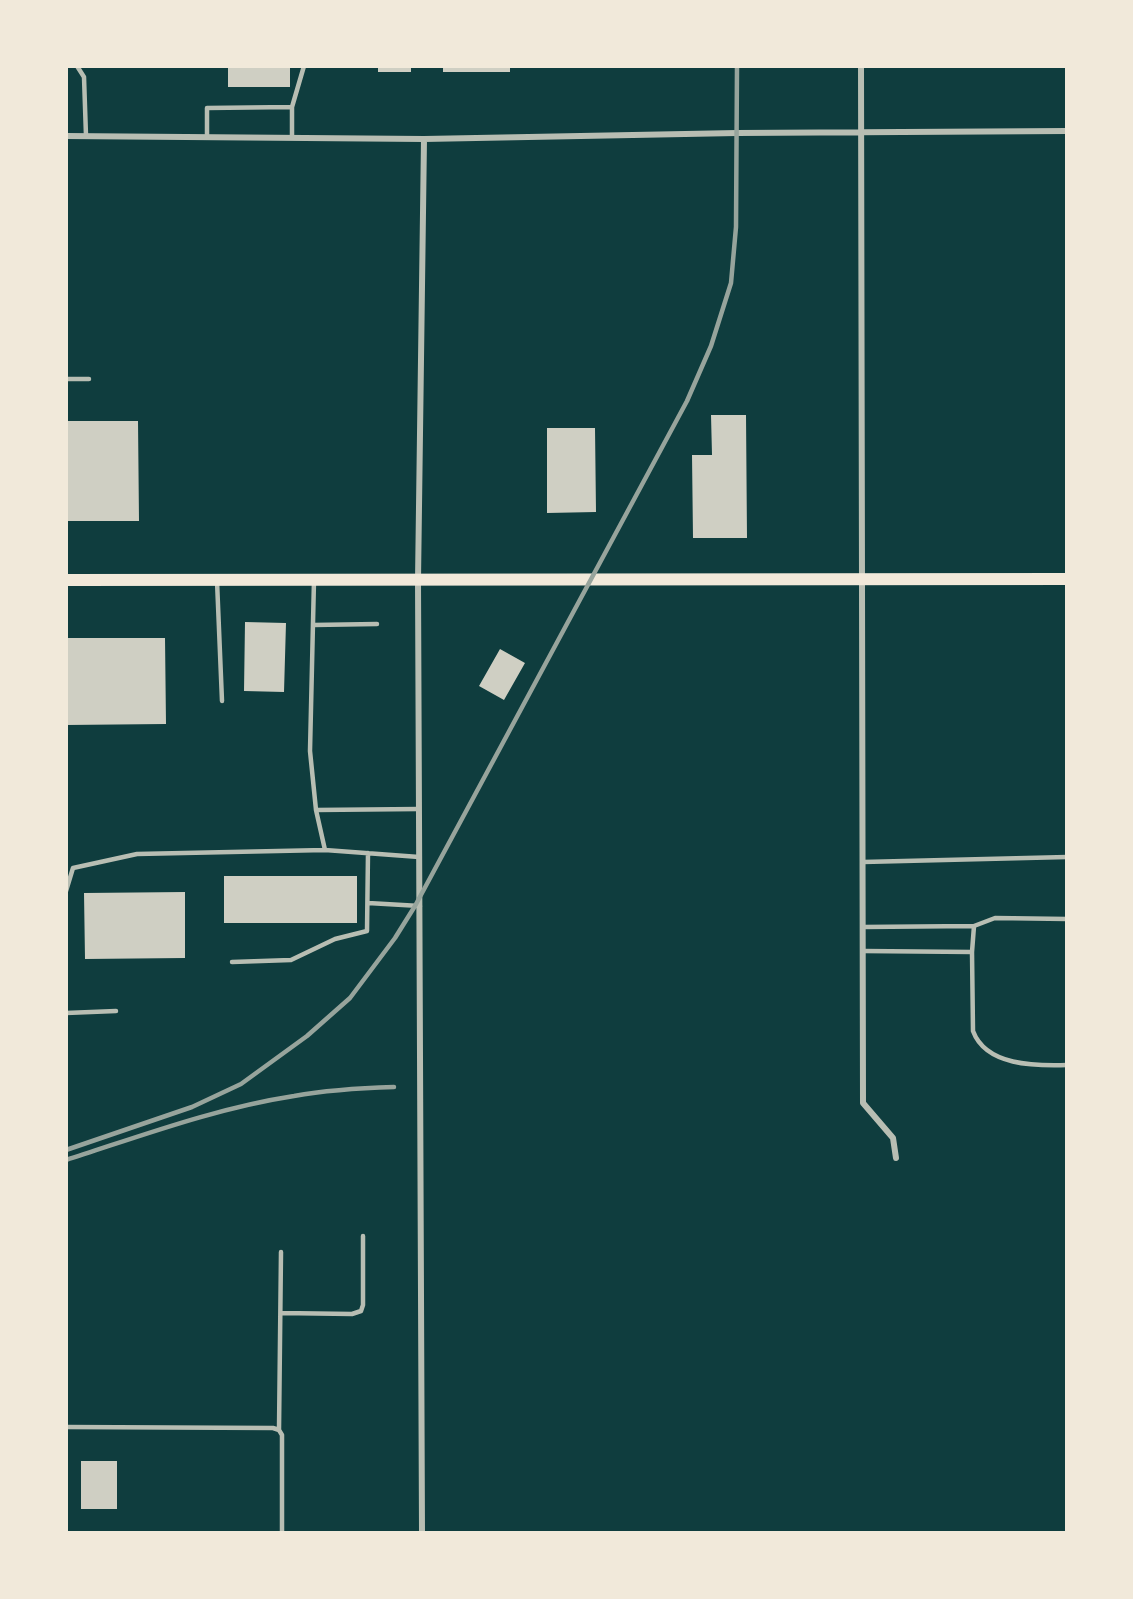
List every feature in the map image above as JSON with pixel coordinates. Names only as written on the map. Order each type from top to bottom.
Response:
[{"type":"main road","points":[[66,580],[1067,579]]},
{"type":"street","points":[[861,66],[863,1103],[893,1138],[896,1158]]},
{"type":"street","points":[[66,136],[424,139],[1067,130]]},
{"type":"street","points":[[422,1533],[418,580],[424,139]]},
{"type":"lane","points":[[77,66],[84,77],[86,136]]},
{"type":"lane","points":[[292,138],[292,107],[304,66]]},
{"type":"lane","points":[[207,136],[207,108],[292,107]]},
{"type":"lane","points":[[66,379],[89,379]]},
{"type":"lane","points":[[314,580],[310,751],[316,810],[325,850]]},
{"type":"lane","points":[[217,581],[222,701]]},
{"type":"lane","points":[[313,625],[376,624]]},
{"type":"lane","points":[[316,810],[419,809]]},
{"type":"lane","points":[[66,891],[73,868],[137,854],[325,850],[419,857]]},
{"type":"lane","points":[[232,962],[291,960],[335,939],[367,930],[369,853]]},
{"type":"lane","points":[[863,862],[1067,857]]},
{"type":"lane","points":[[368,903],[420,906]]},
{"type":"lane","points":[[863,927],[974,926],[995,918],[1067,919]]},
{"type":"lane","points":[[974,926],[973,1031],[976,1041],[990,1053],[1009,1060],[1034,1065],[1067,1065]]},
{"type":"lane","points":[[863,951],[972,951]]},
{"type":"lane","points":[[66,1013],[116,1011]]},
{"type":"lane","points":[[280,1313],[352,1314],[360,1311],[363,1305],[363,1236]]},
{"type":"lane","points":[[281,1252],[279,1431],[282,1435],[282,1533]]},
{"type":"lane","points":[[66,1427],[273,1428],[279,1431]]},
{"type":"building","points":[[228,66],[290,66],[290,87],[228,87]]},
{"type":"building","points":[[378,66],[411,66],[411,72],[378,72]]},
{"type":"building","points":[[443,66],[510,66],[510,72],[443,72]]},
{"type":"building","points":[[711,415],[746,415],[747,538],[693,538],[692,455],[712,455]]},
{"type":"building","points":[[66,421],[138,421],[139,521],[66,521]]},
{"type":"building","points":[[547,428],[595,428],[596,512],[547,513]]},
{"type":"building","points":[[245,622],[286,623],[284,692],[244,691]]},
{"type":"building","points":[[66,638],[165,638],[166,724],[66,725]]},
{"type":"building","points":[[500,649],[525,663],[504,700],[479,686]]},
{"type":"building","points":[[224,876],[357,876],[357,923],[224,923]]},
{"type":"building","points":[[185,892],[185,958],[85,959],[84,893]]},
{"type":"building","points":[[81,1461],[117,1461],[117,1509],[81,1509]]},
{"type":"railway","points":[[66,1150],[192,1107],[241,1084],[307,1036],[350,998],[395,938],[415,906],[687,401],[711,346],[731,283],[736,227],[737,66]]},
{"type":"railway","points":[[66,1160],[179,1124],[265,1101],[331,1091],[394,1087]]}]
